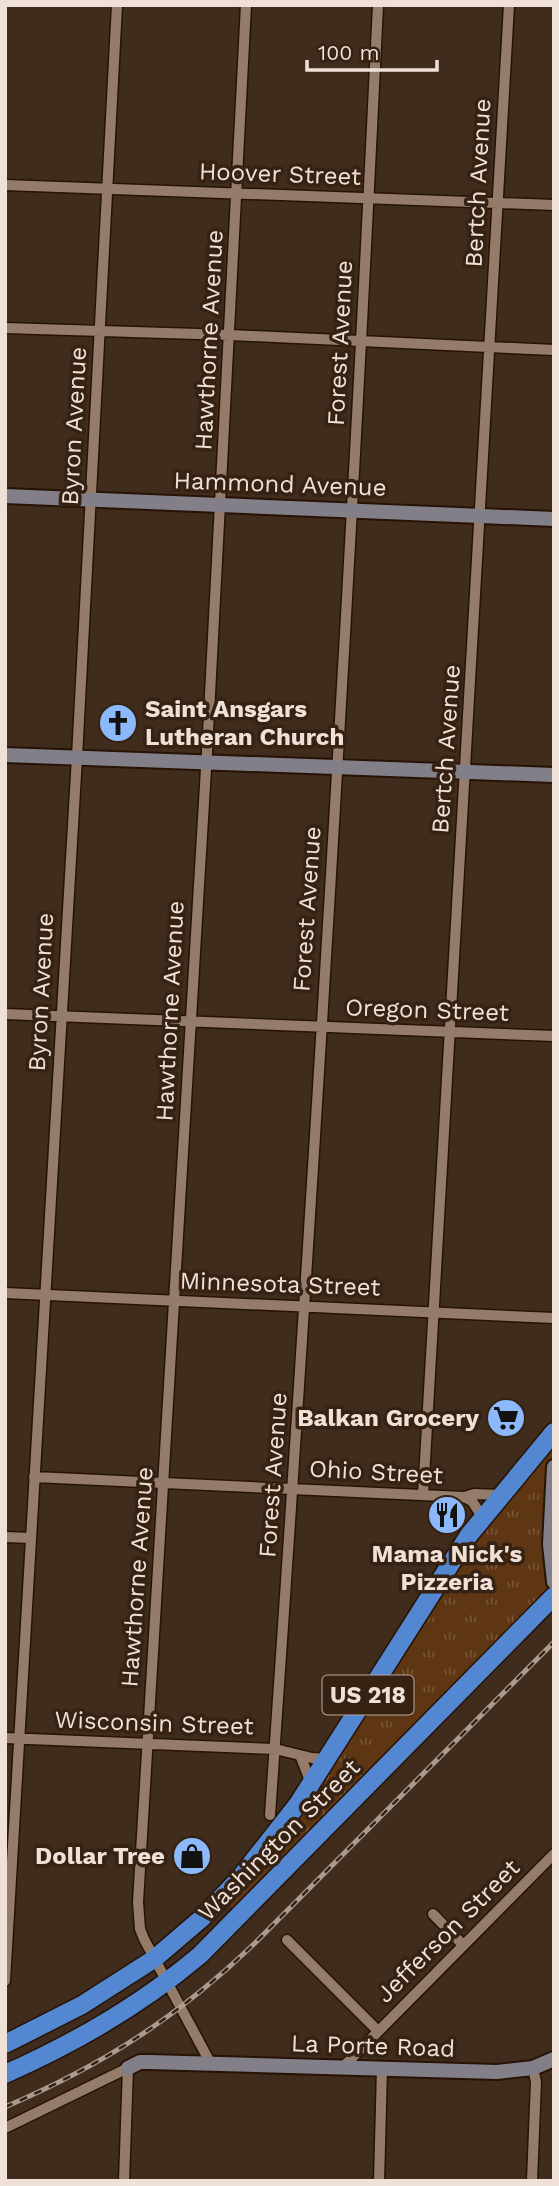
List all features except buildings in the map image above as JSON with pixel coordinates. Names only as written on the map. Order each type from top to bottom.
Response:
[{"type":"highway","name":"Washington Street","points":[[5,2044],[82,2005],[154,1959],[202,1918],[239,1879],[281,1829],[454,1559],[501,1495],[554,1432]]},
{"type":"highway","name":"Washington Street","points":[[5,2074],[94,2030],[167,1983],[220,1937],[554,1596]]},
{"type":"highway","points":[[5,2034],[82,2005]]},
{"type":"street","name":"Byron Avenue","points":[[5,1981],[9,1858],[19,1739],[77,757],[117,5]]},
{"type":"street","name":"Hawthorne Avenue","points":[[211,2064],[154,1959],[140,1929],[138,1916],[221,505],[246,5]]},
{"type":"street","name":"Forest Avenue","points":[[270,1815],[338,767],[378,5]]},
{"type":"street","name":"Bertch Avenue","points":[[424,1495],[464,772],[482,516],[509,5]]},
{"type":"street","name":"Hoover Street","points":[[5,185],[554,205]]},
{"type":"street","points":[[5,328],[554,349]]},
{"type":"street","name":"Hammond Avenue","points":[[5,496],[554,519]]},
{"type":"street","points":[[5,755],[554,775]]},
{"type":"street","name":"Oregon Street","points":[[5,1014],[554,1036]]},
{"type":"street","name":"Minnesota Street","points":[[5,1293],[554,1318]]},
{"type":"street","points":[[554,1467],[550,1537],[554,1582]]},
{"type":"street","name":"Ohio Street","points":[[34,1478],[464,1497],[474,1494],[501,1495]]},
{"type":"street","name":"Ohio Street","points":[[464,1497],[472,1501],[483,1518]]},
{"type":"street","points":[[5,1537],[31,1538]]},
{"type":"street","name":"Wisconsin Street","points":[[5,1738],[275,1749],[326,1759]]},
{"type":"street","points":[[300,1755],[311,1783]]},
{"type":"street","name":"Jefferson Street","points":[[343,2067],[554,1854]]},
{"type":"street","points":[[433,1914],[463,1945]]},
{"type":"street","points":[[287,1940],[378,2031]]},
{"type":"street","name":"La Porte Road","points":[[128,2068],[140,2062],[149,2062],[497,2072],[533,2068],[554,2059]]},
{"type":"street","points":[[5,2128],[128,2068],[124,2181]]},
{"type":"street","points":[[532,2181],[536,2082],[533,2068]]},
{"type":"street","points":[[379,2181],[382,2069]]},
{"type":"green space","points":[[554,1432],[554,1600],[242,1914],[220,1899],[261,1853],[469,1535]]},
{"type":"railway","points":[[5,2107],[75,2074],[138,2037],[226,1970],[554,1642]]},
{"type":"place","name":"Saint Ansgars Lutheran Church","points":[[118,723]]},
{"type":"place","name":"Balkan Grocery","points":[[506,1418]]},
{"type":"place","name":"Mama Nick's Pizzeria","points":[[447,1515]]},
{"type":"place","name":"Dollar Tree","points":[[192,1856]]}]
